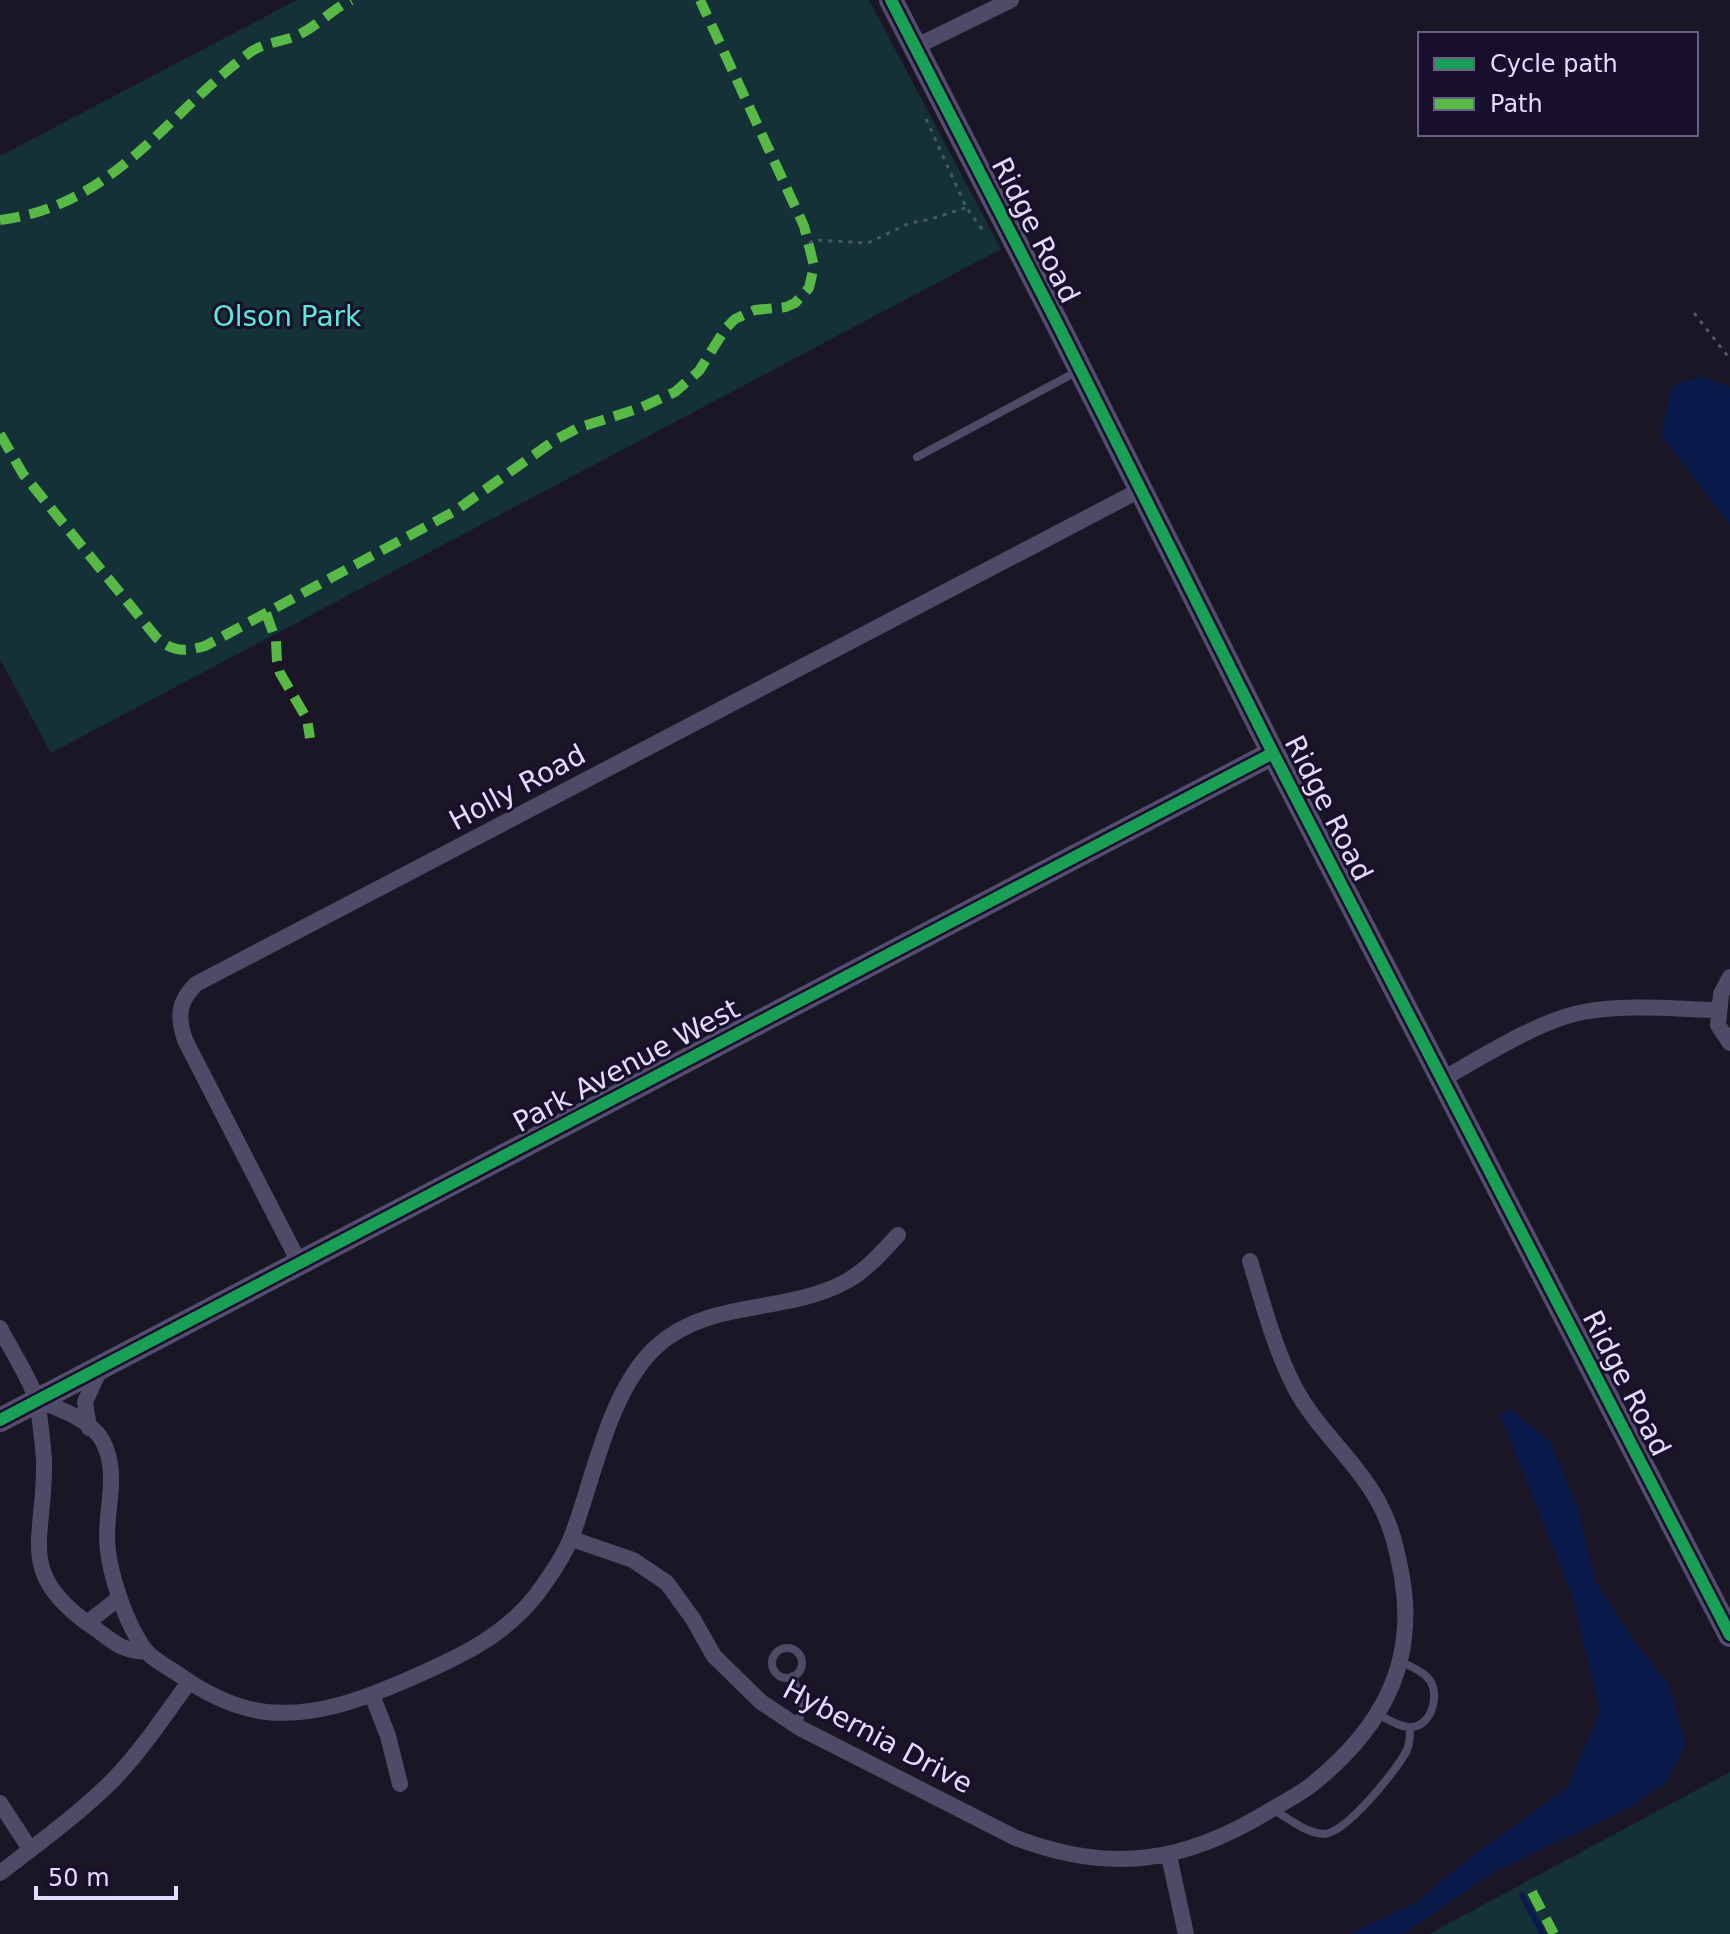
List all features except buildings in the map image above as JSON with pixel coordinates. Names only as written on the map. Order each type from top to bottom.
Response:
[{"type":"street","name":"Ridge Road","points":[[891,0],[1273,753],[1730,1635]]},
{"type":"street","points":[[915,47],[1011,0]]},
{"type":"street","name":"Holly Road","points":[[300,1264],[185,1040],[178,1013],[187,993],[196,984],[1140,490]]},
{"type":"street","name":"Park Avenue West","points":[[0,1420],[1273,753]]},
{"type":"street","points":[[1730,977],[1721,994],[1718,1025],[1730,1043]]},
{"type":"street","points":[[1443,1079],[1526,1033],[1581,1012],[1623,1008],[1719,1010]]},
{"type":"street","points":[[37,1400],[77,1417],[102,1439],[113,1487],[107,1538],[119,1598],[147,1652],[189,1682],[222,1699],[263,1712],[294,1713],[335,1708],[464,1655],[503,1629],[535,1597],[572,1537],[614,1413],[633,1374],[659,1344],[699,1320],[804,1297],[842,1284],[867,1266],[898,1235]]},
{"type":"street","name":"Hybernia Drive","points":[[572,1537],[633,1560],[667,1583],[717,1660],[761,1702],[799,1727],[1016,1838],[1047,1850],[1108,1860],[1169,1856],[1241,1829],[1314,1784],[1351,1749],[1378,1714],[1391,1690],[1400,1661],[1408,1609],[1395,1537],[1378,1501],[1295,1388],[1279,1353],[1250,1261]]},
{"type":"street","points":[[0,1328],[37,1400],[43,1470],[38,1538],[40,1566],[59,1600],[87,1623],[128,1651],[147,1652]]},
{"type":"street","points":[[89,1428],[85,1402],[101,1367]]},
{"type":"street","points":[[87,1623],[119,1598]]},
{"type":"street","points":[[0,1873],[65,1823],[113,1779],[137,1754],[189,1682]]},
{"type":"street","points":[[372,1695],[388,1736],[400,1784]]},
{"type":"street","points":[[0,1803],[30,1849]]},
{"type":"street","points":[[1169,1856],[1186,1934]]},
{"type":"lane","points":[[917,457],[1079,370]]},
{"type":"lane","points":[[1378,1714],[1410,1728],[1418,1726],[1432,1709],[1434,1688],[1428,1678],[1400,1661]]},
{"type":"lane","points":[[793,1676],[801,1703],[799,1727]]},
{"type":"lane","points":[[1273,1809],[1313,1833],[1327,1834],[1342,1827],[1409,1749],[1410,1728]]},
{"type":"path","points":[[809,243],[815,240],[868,243],[910,223],[966,207]]},
{"type":"path","points":[[1694,313],[1730,359]]},
{"type":"green space","name":"Olson Park","points":[[297,0],[869,0],[1001,249],[51,753],[0,659],[0,156]]},
{"type":"green space","points":[[1730,1772],[1730,1934],[1429,1934]]},
{"type":"water","points":[[1701,376],[1730,387],[1730,525],[1661,435],[1672,386]]},
{"type":"water","points":[[1510,1409],[1549,1440],[1577,1505],[1595,1581],[1635,1642],[1668,1683],[1686,1744],[1666,1783],[1631,1807],[1496,1871],[1403,1934],[1349,1934],[1415,1903],[1472,1856],[1567,1788],[1600,1711],[1573,1599],[1500,1415]]},
{"type":"waterway","points":[[1522,1895],[1543,1934]]},
{"type":"marked path","points":[[0,220],[40,211],[75,197],[107,177],[252,51],[302,33],[351,0]]},
{"type":"marked path","points":[[0,434],[23,474],[156,637],[168,646],[185,650],[205,646],[455,511],[555,440],[578,428],[640,408],[675,392],[699,371],[725,329],[735,319],[755,310],[795,303],[809,288],[814,266],[804,226],[700,0]]},
{"type":"marked path","points":[[266,613],[276,641],[280,673],[307,719],[310,738]]},
{"type":"marked path","points":[[1532,1892],[1554,1934]]},
{"type":"cycle path","points":[[891,0],[1273,753],[1730,1635]]},
{"type":"cycle path","points":[[0,1420],[1273,753]]}]
